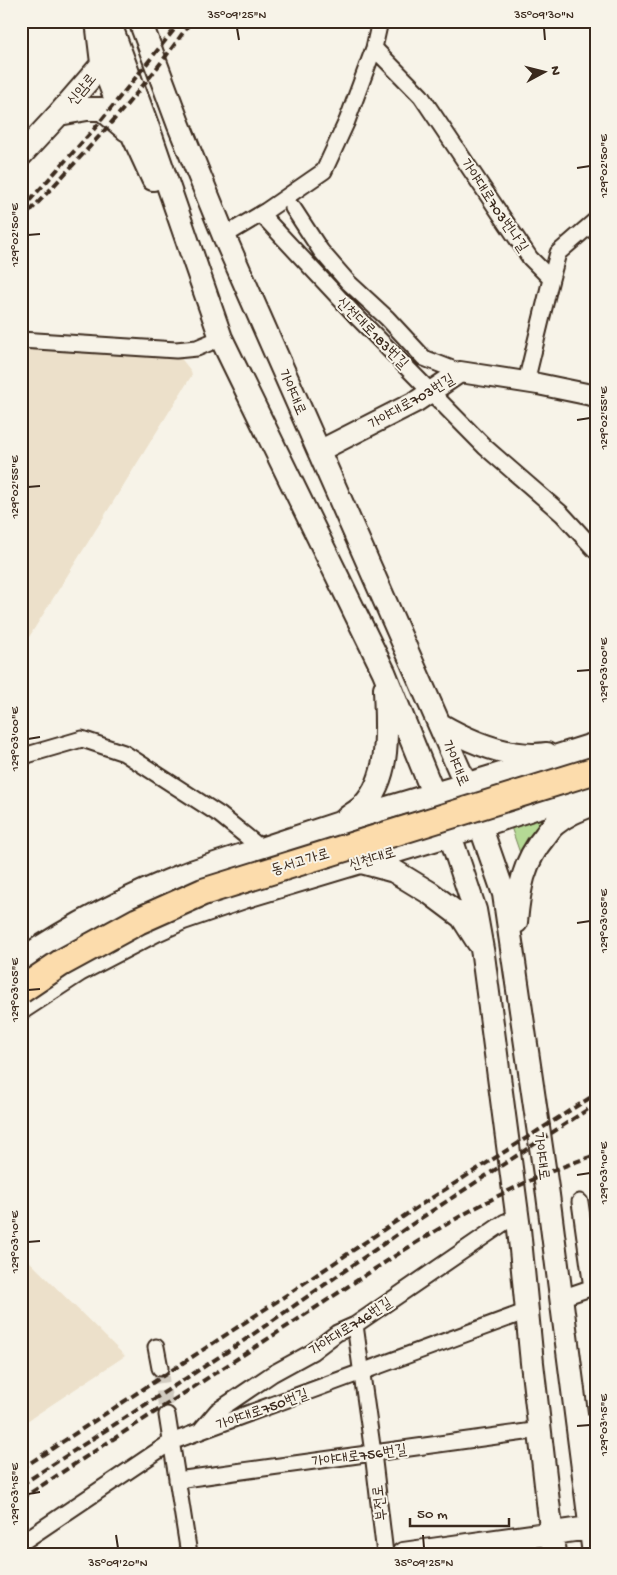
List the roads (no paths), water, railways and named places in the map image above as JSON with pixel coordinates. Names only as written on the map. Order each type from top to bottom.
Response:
[{"type":"highway","name":"동서고가로","points":[[21,970],[57,946],[136,903],[198,876],[593,753]]},
{"type":"highway","name":"동서고가로","points":[[21,990],[61,963],[138,920],[203,892],[593,753]]},
{"type":"main road","points":[[96,21],[102,63],[113,92],[144,139]]},
{"type":"main road","points":[[96,21],[89,54],[66,106],[102,109],[128,131],[144,139]]},
{"type":"main road","points":[[109,21],[162,198],[221,338],[384,672],[450,835],[475,910],[483,955],[519,1229],[532,1365],[553,1544]]},
{"type":"main road","name":"신암로","points":[[21,155],[140,22]]},
{"type":"main road","name":"가야대로","points":[[140,22],[178,123],[224,236],[466,785],[504,894],[513,958]]},
{"type":"main road","points":[[144,139],[154,120],[165,115],[178,123]]},
{"type":"main road","points":[[340,823],[362,807],[372,793],[384,761],[386,737],[384,672]]},
{"type":"main road","points":[[439,724],[462,737],[497,749],[535,756],[593,753]]},
{"type":"main road","points":[[21,960],[52,939],[102,912],[191,872],[340,823],[466,785],[593,753]]},
{"type":"main road","name":"신천대로","points":[[21,1008],[79,970],[183,918],[244,897],[596,790]]},
{"type":"main road","points":[[594,1554],[587,1424],[560,1291],[560,1215],[553,1153],[544,1101],[513,958],[519,894],[524,870],[537,845],[554,825],[576,811],[596,803]]},
{"type":"main road","points":[[360,862],[394,871],[430,893],[462,917],[479,944],[483,955],[485,1034],[491,1111],[505,1222],[532,1365]]},
{"type":"main road","points":[[403,1554],[553,1544],[593,1527]]},
{"type":"street","points":[[224,236],[261,214],[324,171],[348,120],[374,48],[380,21]]},
{"type":"street","name":"가야대로703번나길","points":[[374,48],[422,96],[530,258],[551,279]]},
{"type":"street","name":"신천대로183번길","points":[[293,208],[321,251],[348,282],[387,318],[424,358],[460,372]]},
{"type":"street","name":"신천대로183번길","points":[[261,214],[356,316],[485,447],[562,514],[596,550]]},
{"type":"street","points":[[526,382],[558,253],[596,220]]},
{"type":"street","points":[[21,340],[176,350],[197,348],[221,338]]},
{"type":"street","name":"가야대로703번길","points":[[319,451],[417,401],[460,372],[526,382],[596,396]]},
{"type":"street","points":[[21,760],[27,755],[82,739],[124,753],[220,815],[262,849]]},
{"type":"street","points":[[560,1291],[594,1287],[580,1202]]},
{"type":"street","name":"가야대로746번길","points":[[198,1432],[217,1411],[272,1374],[312,1352],[337,1333],[355,1325],[505,1222]]},
{"type":"street","name":"가야대로750번길","points":[[21,1543],[172,1442],[522,1313]]},
{"type":"street","name":"부전로","points":[[355,1325],[385,1554]]},
{"type":"street","points":[[156,1347],[160,1368]]},
{"type":"street","points":[[167,1415],[189,1554]]},
{"type":"street","name":"가야대로756번길","points":[[177,1480],[540,1430]]},
{"type":"tunnel","points":[[160,1368],[167,1415]]},
{"type":"railway","points":[[21,210],[95,128],[181,21]]},
{"type":"railway","points":[[21,221],[88,149],[131,99],[191,21]]},
{"type":"railway","points":[[21,1469],[422,1204],[596,1094]]},
{"type":"railway","points":[[21,1485],[236,1346],[418,1220],[596,1104]]},
{"type":"railway","points":[[21,1499],[410,1246],[482,1204],[557,1169],[596,1155]]}]
